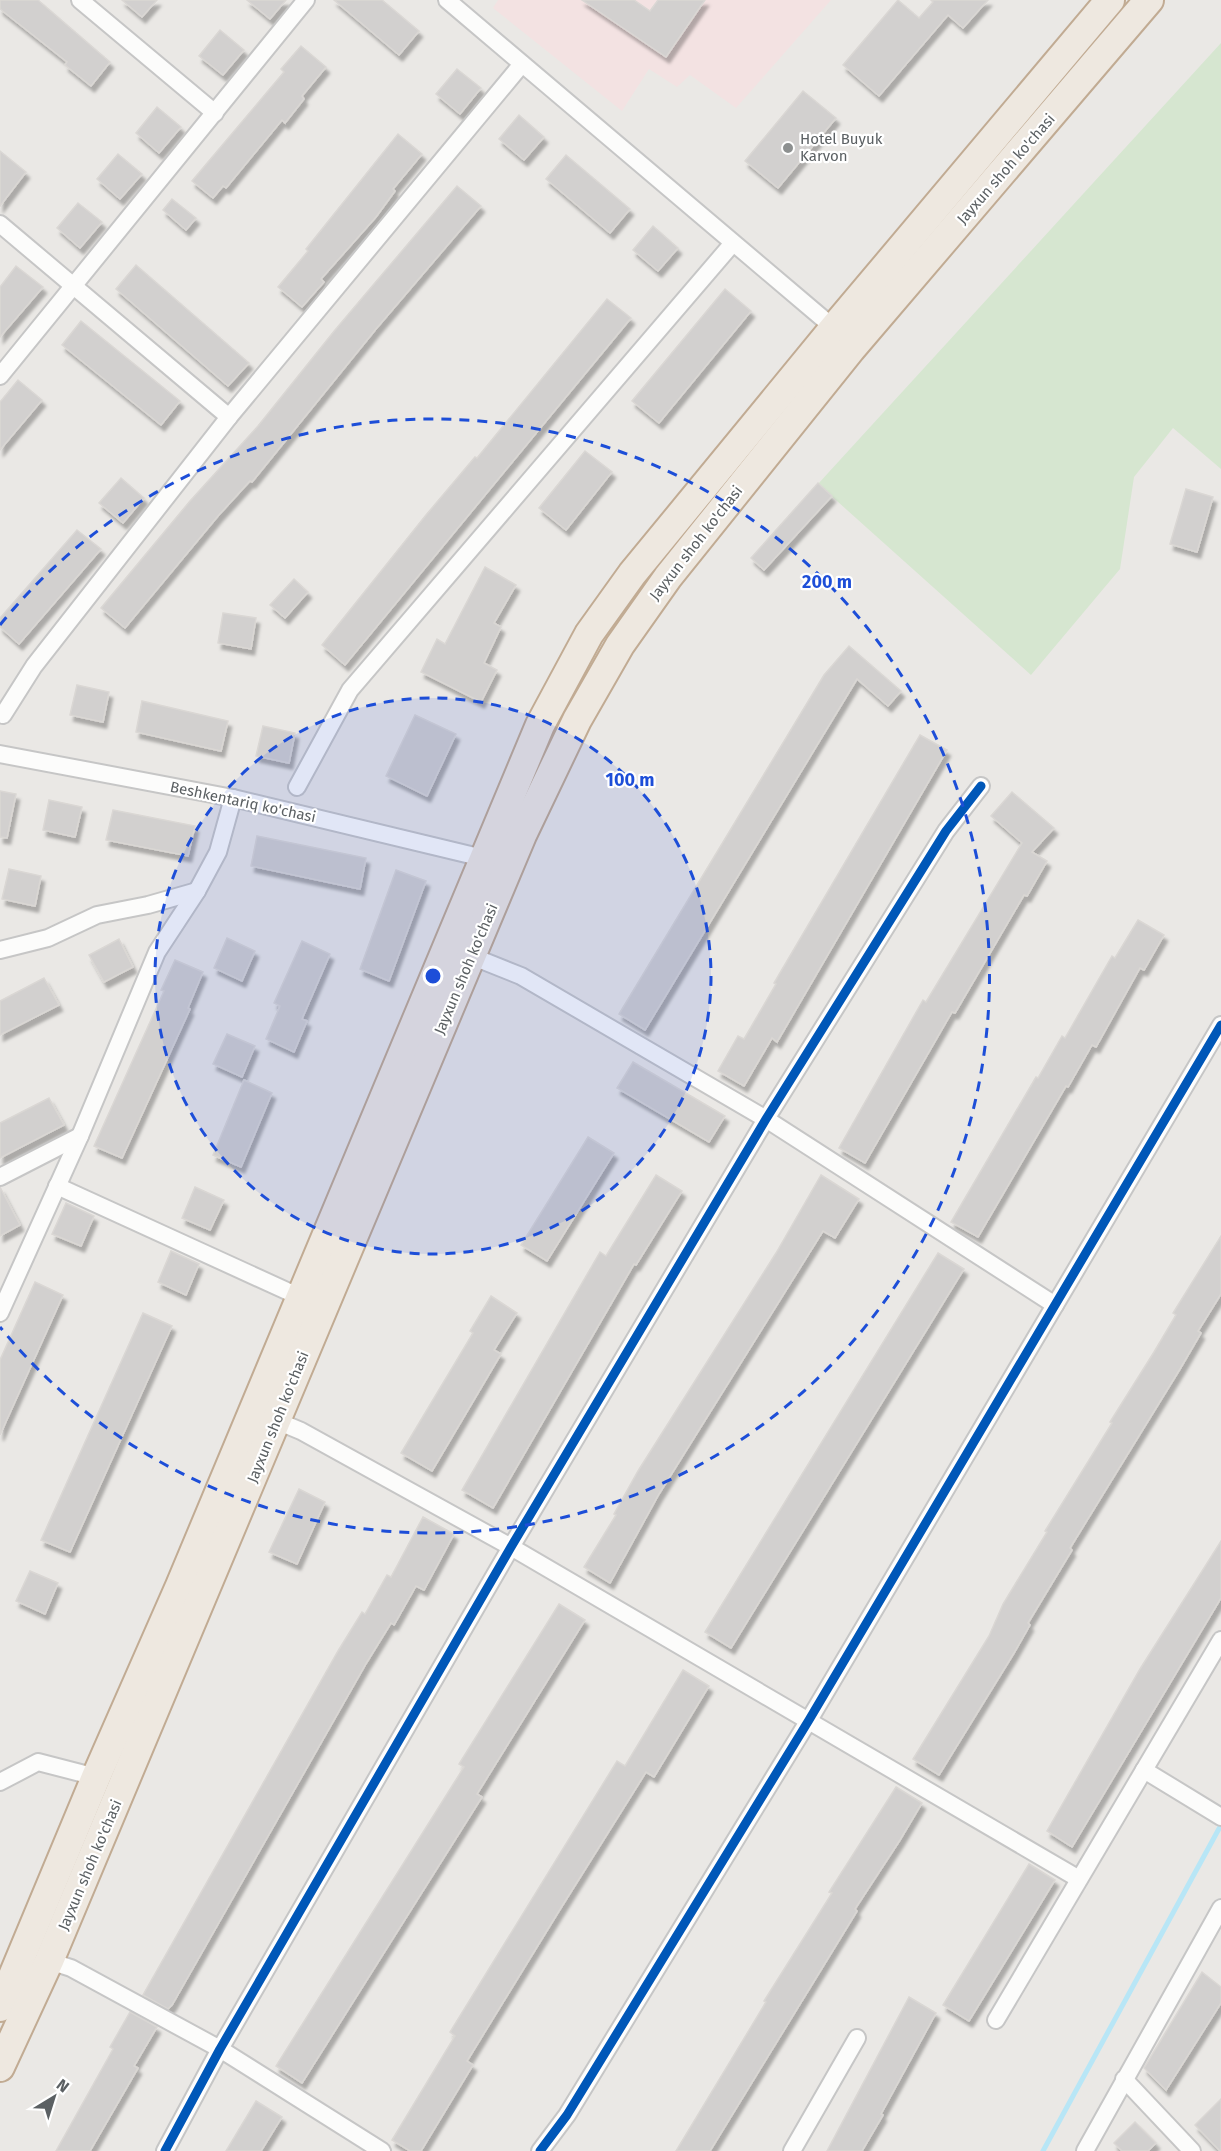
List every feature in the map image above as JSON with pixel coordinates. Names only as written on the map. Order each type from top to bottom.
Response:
[{"type":"highway","name":"Jayxun shoh ko'chasi","points":[[0,2007],[96,1777],[180,1586],[483,858],[540,725],[588,634],[632,574],[834,328],[1110,0]]},
{"type":"highway","name":"Jayxun shoh ko'chasi","points":[[0,2067],[49,1961],[522,835],[577,720],[620,645],[668,577],[851,349],[1149,0]]},
{"type":"street","points":[[80,0],[215,113]]},
{"type":"street","points":[[0,376],[76,286],[306,0]]},
{"type":"street","points":[[447,0],[834,328]]},
{"type":"street","points":[[3,715],[34,666],[229,417],[522,64]]},
{"type":"street","points":[[0,224],[229,417]]},
{"type":"street","points":[[297,787],[350,690],[733,243]]},
{"type":"street","name":"Beshkentariq ko'chasi","points":[[0,754],[233,798],[483,858]]},
{"type":"street","points":[[165,2151],[220,2049],[512,1547],[765,1119],[946,831],[981,786]]},
{"type":"street","points":[[0,1312],[80,1136],[157,951],[197,891],[218,852],[233,798]]},
{"type":"street","points":[[0,950],[48,938],[97,915],[148,906],[197,891]]},
{"type":"street","points":[[471,956],[521,976],[765,1119],[1055,1305]]},
{"type":"street","points":[[540,2151],[573,2104],[809,1720],[1221,1025]]},
{"type":"street","points":[[0,1177],[80,1136]]},
{"type":"street","points":[[57,1186],[300,1297]]},
{"type":"street","points":[[277,1421],[301,1431],[512,1547],[1079,1879]]},
{"type":"street","points":[[996,2020],[1221,1640]]},
{"type":"street","points":[[0,1782],[38,1762],[96,1777]]},
{"type":"street","points":[[1144,1770],[1218,1815]]},
{"type":"street","points":[[1085,2151],[1221,1908]]},
{"type":"street","points":[[49,1961],[71,1968],[220,2049],[382,2151]]},
{"type":"street","points":[[792,2151],[857,2038]]},
{"type":"street","points":[[1124,2079],[1192,2151]]},
{"type":"shaded area","points":[[498,0],[831,0],[736,108],[690,75],[677,87],[649,69],[622,111],[493,8]]},
{"type":"green space","points":[[1221,43],[1221,469],[1173,428],[1134,477],[1120,569],[1031,675],[818,484]]},
{"type":"building","points":[[0,0],[38,0],[110,62],[91,86],[65,65],[67,62],[0,9]]},
{"type":"building","points":[[122,0],[157,0],[142,17]]},
{"type":"building","points":[[247,0],[286,0],[270,19]]},
{"type":"building","points":[[334,0],[382,0],[419,31],[399,55]]},
{"type":"building","points":[[582,0],[634,0],[650,11],[658,0],[705,0],[666,57]]},
{"type":"building","points":[[898,0],[919,18],[933,2],[931,0],[988,0],[963,28],[948,15],[879,96],[843,65]]},
{"type":"building","points":[[220,30],[244,50],[223,75],[199,56]]},
{"type":"building","points":[[301,46],[326,67],[302,96],[304,99],[285,123],[282,120],[226,188],[223,186],[213,198],[192,181],[284,72],[281,69]]},
{"type":"building","points":[[457,69],[481,88],[460,114],[436,94]]},
{"type":"building","points":[[803,91],[836,118],[778,188],[745,161]]},
{"type":"building","points":[[157,107],[181,127],[159,153],[136,133]]},
{"type":"building","points":[[519,115],[544,137],[524,160],[499,139]]},
{"type":"building","points":[[398,134],[422,154],[393,189],[395,191],[376,217],[321,279],[324,282],[302,307],[278,287]]},
{"type":"building","points":[[0,151],[26,172],[0,206]]},
{"type":"building","points":[[118,154],[142,174],[120,199],[97,179]]},
{"type":"building","points":[[566,155],[630,209],[610,233],[546,179]]},
{"type":"building","points":[[457,186],[481,206],[376,329],[252,482],[250,481],[218,516],[125,628],[101,608],[190,501],[258,426],[335,330]]},
{"type":"building","points":[[172,199],[196,218],[186,230],[163,210]]},
{"type":"building","points":[[78,203],[102,222],[80,248],[57,228]]},
{"type":"building","points":[[653,226],[678,248],[658,271],[633,250]]},
{"type":"building","points":[[136,265],[249,363],[228,386],[116,289]]},
{"type":"building","points":[[16,266],[43,287],[0,337],[0,287]]},
{"type":"building","points":[[725,289],[751,311],[659,423],[632,401]]},
{"type":"building","points":[[607,299],[631,318],[345,665],[322,645],[426,515],[475,457],[477,458]]},
{"type":"building","points":[[81,321],[180,401],[161,425],[62,345]]},
{"type":"building","points":[[18,380],[42,400],[0,450],[0,402]]},
{"type":"building","points":[[585,451],[612,472],[566,530],[539,508]]},
{"type":"building","points":[[121,478],[144,498],[123,523],[99,503]]},
{"type":"building","points":[[818,483],[832,496],[764,570],[751,558]]},
{"type":"building","points":[[1186,489],[1213,497],[1197,552],[1170,544]]},
{"type":"building","points":[[77,530],[101,549],[19,644],[0,627],[0,618]]},
{"type":"building","points":[[485,567],[516,585],[494,623],[501,627],[484,663],[497,670],[481,702],[421,672],[437,639],[445,644]]},
{"type":"building","points":[[294,579],[308,592],[285,618],[270,605]]},
{"type":"building","points":[[223,613],[256,618],[251,649],[218,643]]},
{"type":"building","points":[[849,646],[901,691],[888,706],[857,679],[645,1030],[619,1014],[824,675]]},
{"type":"building","points":[[77,685],[109,692],[103,722],[70,715]]},
{"type":"building","points":[[142,701],[228,721],[221,751],[136,732]]},
{"type":"building","points":[[415,715],[456,734],[427,796],[386,776]]},
{"type":"building","points":[[263,726],[295,733],[289,763],[256,756]]},
{"type":"building","points":[[920,735],[947,750],[777,1042],[772,1038],[744,1086],[718,1071],[738,1036],[744,1039],[776,984],[774,983]]},
{"type":"building","points":[[0,791],[16,794],[7,838],[0,837]]},
{"type":"building","points":[[1012,792],[1054,828],[1032,852],[1047,861],[1027,896],[1024,895],[955,1013],[952,1012],[865,1163],[839,1148],[923,1000],[926,1002],[1022,843],[991,816]]},
{"type":"building","points":[[49,800],[82,807],[75,837],[43,830]]},
{"type":"building","points":[[113,810],[195,826],[188,856],[106,840]]},
{"type":"building","points":[[257,836],[366,858],[360,889],[251,866]]},
{"type":"building","points":[[9,869],[41,876],[35,906],[2,899]]},
{"type":"building","points":[[396,870],[426,881],[389,981],[360,969]]},
{"type":"building","points":[[1138,920],[1164,935],[1144,970],[1140,968],[1096,1047],[1092,1045],[1068,1087],[1066,1086],[978,1237],[951,1222],[1036,1077],[1038,1078],[1062,1036],[1065,1038],[1112,956],[1115,958]]},
{"type":"building","points":[[227,938],[255,951],[242,981],[214,968]]},
{"type":"building","points":[[119,939],[133,967],[104,982],[89,955]]},
{"type":"building","points":[[302,941],[330,954],[302,1019],[307,1021],[294,1052],[266,1039],[280,1006],[274,1003]]},
{"type":"building","points":[[175,960],[203,972],[188,1008],[190,1009],[122,1158],[94,1146],[164,991],[161,990]]},
{"type":"building","points":[[44,978],[59,1005],[0,1035],[0,1001]]},
{"type":"building","points":[[227,1034],[255,1046],[242,1077],[213,1064]]},
{"type":"building","points":[[633,1062],[725,1116],[709,1142],[617,1088]]},
{"type":"building","points":[[244,1080],[272,1093],[241,1167],[213,1155]]},
{"type":"building","points":[[49,1098],[64,1125],[0,1158],[0,1123]]},
{"type":"building","points":[[588,1137],[614,1153],[547,1261],[521,1245]]},
{"type":"building","points":[[656,1175],[682,1191],[636,1265],[634,1264],[493,1508],[462,1490],[600,1252],[606,1256]]},
{"type":"building","points":[[821,1175],[859,1199],[835,1238],[823,1231],[659,1494],[610,1583],[584,1567],[616,1515],[614,1514],[638,1471],[776,1253]]},
{"type":"building","points":[[0,1187],[20,1225],[0,1236]]},
{"type":"building","points":[[195,1187],[224,1200],[210,1230],[182,1218]]},
{"type":"building","points":[[66,1203],[94,1216],[81,1246],[52,1234]]},
{"type":"building","points":[[1221,1236],[1221,1294],[1198,1331],[1201,1333],[1070,1548],[1072,1550],[1028,1623],[1030,1625],[1014,1653],[939,1775],[913,1759],[989,1636],[1003,1604],[1047,1532],[1045,1531],[1112,1423],[1110,1422],[1176,1315],[1173,1313]]},
{"type":"building","points":[[171,1251],[199,1264],[186,1295],[158,1282]]},
{"type":"building","points":[[938,1253],[964,1269],[731,1648],[705,1632]]},
{"type":"building","points":[[35,1282],[63,1295],[0,1435],[0,1360]]},
{"type":"building","points":[[491,1296],[517,1313],[494,1350],[501,1354],[432,1471],[401,1453],[473,1333],[470,1331]]},
{"type":"building","points":[[143,1313],[172,1326],[70,1552],[41,1540]]},
{"type":"building","points":[[299,1489],[325,1502],[297,1564],[269,1552]]},
{"type":"building","points":[[423,1517],[454,1534],[424,1590],[416,1586],[394,1625],[391,1623],[367,1662],[168,2009],[143,1995],[338,1651],[362,1612],[365,1614],[387,1575],[391,1577]]},
{"type":"building","points":[[1221,1541],[1221,1598],[1072,1847],[1047,1831],[1140,1669]]},
{"type":"building","points":[[30,1571],[58,1583],[45,1614],[16,1601]]},
{"type":"building","points":[[559,1604],[585,1620],[477,1794],[482,1797],[302,2083],[276,2066],[464,1767],[459,1764]]},
{"type":"building","points":[[683,1670],[709,1686],[654,1777],[646,1772],[559,1911],[467,2061],[473,2065],[421,2151],[410,2151],[392,2140],[455,2036],[450,2032],[617,1761],[625,1766]]},
{"type":"building","points":[[896,1787],[922,1803],[900,1840],[855,1909],[857,1911],[710,2151],[676,2151],[766,2002],[764,2001],[832,1893],[829,1892]]},
{"type":"building","points":[[1029,1864],[1055,1880],[969,2021],[943,2005]]},
{"type":"building","points":[[1202,1972],[1221,1987],[1221,2003],[1166,2090],[1144,2068]]},
{"type":"building","points":[[909,1997],[936,2013],[881,2114],[883,2115],[862,2151],[827,2151]]},
{"type":"building","points":[[130,2012],[157,2027],[134,2066],[138,2068],[90,2151],[56,2151],[113,2049],[110,2047]]},
{"type":"building","points":[[1221,2099],[1221,2151],[1220,2151],[1195,2125]]},
{"type":"building","points":[[256,2101],[282,2117],[261,2151],[226,2151]]},
{"type":"building","points":[[1135,2122],[1156,2143],[1148,2151],[1122,2151],[1114,2143]]},
{"type":"waterway","points":[[1043,2151],[1221,1825]]},
{"type":"cycle path","points":[[165,2151],[220,2049],[511,1547],[766,1119],[946,831],[981,786]]},
{"type":"cycle path","points":[[540,2151],[567,2115],[809,1720],[1221,1025]]},
{"type":"place","name":"Hotel Buyuk Karvon","points":[[788,148]]}]
